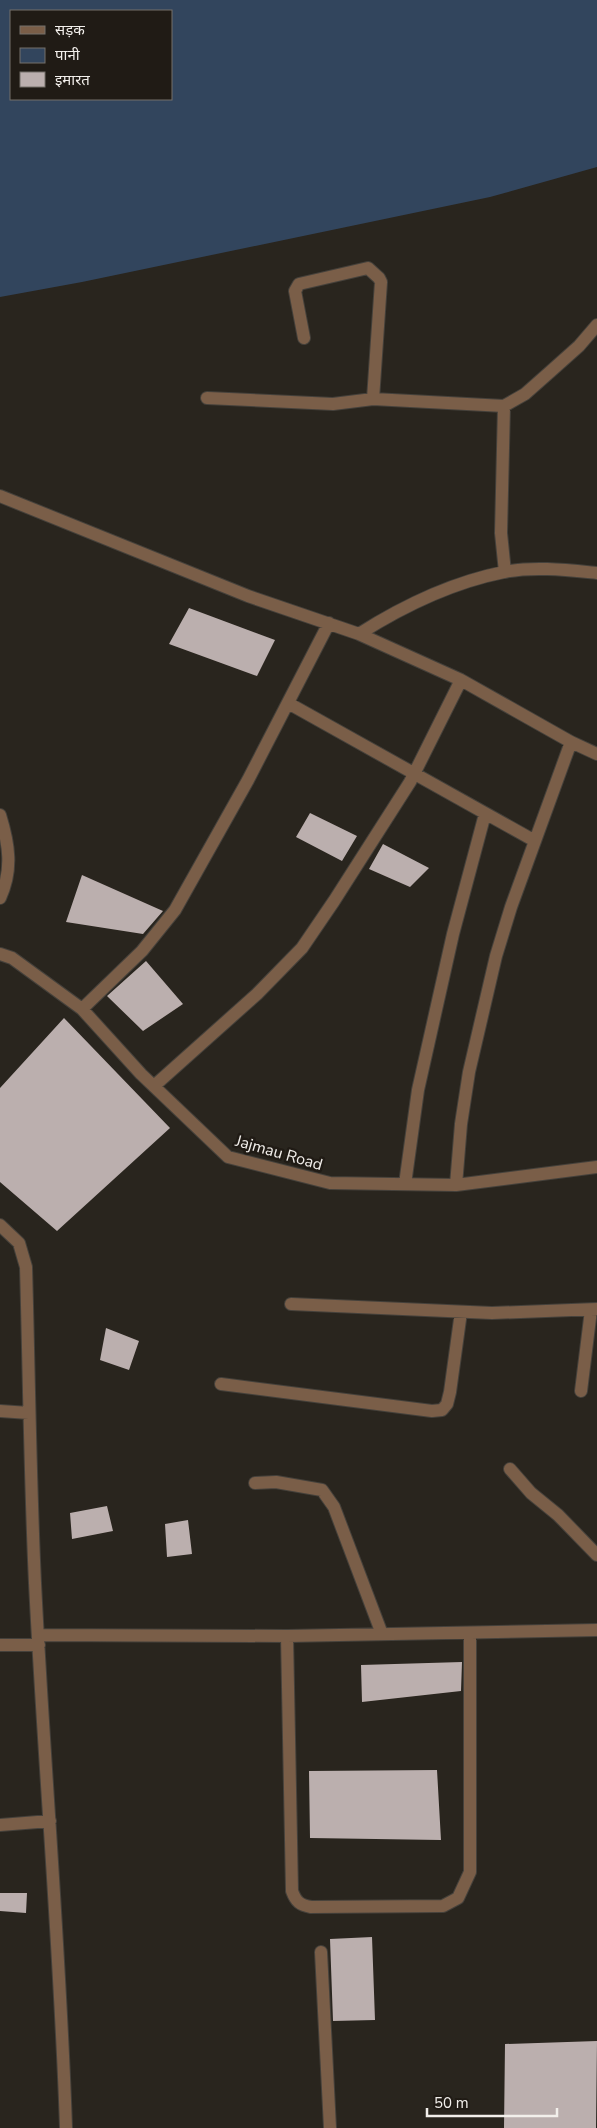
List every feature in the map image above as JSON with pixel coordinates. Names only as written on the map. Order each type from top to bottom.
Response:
[{"type":"street","points":[[304,338],[295,291],[299,284],[368,268],[374,272],[381,282],[373,400]]},
{"type":"street","points":[[208,398],[333,404],[373,400],[504,406],[524,394],[551,371],[579,346],[597,325]]},
{"type":"street","points":[[504,406],[500,512],[505,572]]},
{"type":"street","points":[[0,496],[248,596],[359,634],[461,680],[571,742],[597,754]]},
{"type":"street","points":[[359,634],[385,618],[443,591],[505,572],[554,570],[597,572]]},
{"type":"street","points":[[82,1009],[142,951],[175,910],[248,780],[329,623]]},
{"type":"street","points":[[154,1086],[257,994],[302,948],[334,901],[414,773],[461,680]]},
{"type":"street","points":[[288,703],[535,842]]},
{"type":"street","points":[[456,1185],[468,1072],[496,956],[571,742]]},
{"type":"street","points":[[405,1184],[418,1090],[453,934],[485,814]]},
{"type":"street","points":[[0,815],[7,839],[9,864],[6,885],[0,898]]},
{"type":"street","name":"Jajmau Road","points":[[0,954],[12,958],[82,1009],[154,1086],[228,1157],[330,1183],[456,1185],[597,1167]]},
{"type":"street","points":[[0,1224],[18,1243],[26,1266],[29,1413],[39,1640],[62,2001],[66,2128]]},
{"type":"street","points":[[291,1304],[492,1314],[594,1309],[581,1391]]},
{"type":"street","points":[[221,1384],[432,1411],[442,1410],[447,1404],[450,1392],[461,1312]]},
{"type":"street","points":[[0,1411],[29,1413]]},
{"type":"street","points":[[510,1470],[597,1555]]},
{"type":"street","points":[[255,1483],[276,1482],[322,1490],[328,1495],[382,1634]]},
{"type":"street","points":[[0,1645],[39,1640],[597,1630]]},
{"type":"street","points":[[287,1636],[292,1891],[295,1900],[302,1906],[311,1907],[443,1906],[458,1898],[470,1872],[470,1633]]},
{"type":"street","points":[[0,1824],[50,1821]]},
{"type":"street","points":[[321,1952],[330,2128]]},
{"type":"water","points":[[0,0],[597,0],[597,167],[490,197],[82,282],[0,297]]},
{"type":"building","points":[[189,608],[275,640],[257,676],[169,644]]},
{"type":"building","points":[[310,813],[357,836],[342,861],[296,837]]},
{"type":"building","points":[[383,844],[429,868],[410,887],[369,869]]},
{"type":"building","points":[[82,875],[163,911],[143,934],[66,922]]},
{"type":"building","points":[[146,961],[183,1004],[143,1031],[107,996]]},
{"type":"building","points":[[64,1018],[170,1128],[57,1231],[0,1182],[0,1088]]},
{"type":"building","points":[[106,1328],[139,1341],[129,1370],[100,1360]]},
{"type":"building","points":[[107,1506],[113,1531],[72,1539],[70,1513]]},
{"type":"building","points":[[188,1520],[192,1554],[167,1557],[165,1524]]},
{"type":"building","points":[[462,1662],[461,1691],[362,1702],[361,1665]]},
{"type":"building","points":[[437,1770],[441,1840],[310,1838],[309,1771]]},
{"type":"building","points":[[0,1893],[27,1893],[26,1913],[0,1911]]},
{"type":"building","points":[[372,1937],[375,2020],[333,2021],[330,1939]]},
{"type":"building","points":[[597,2041],[596,2128],[504,2128],[505,2044]]}]
